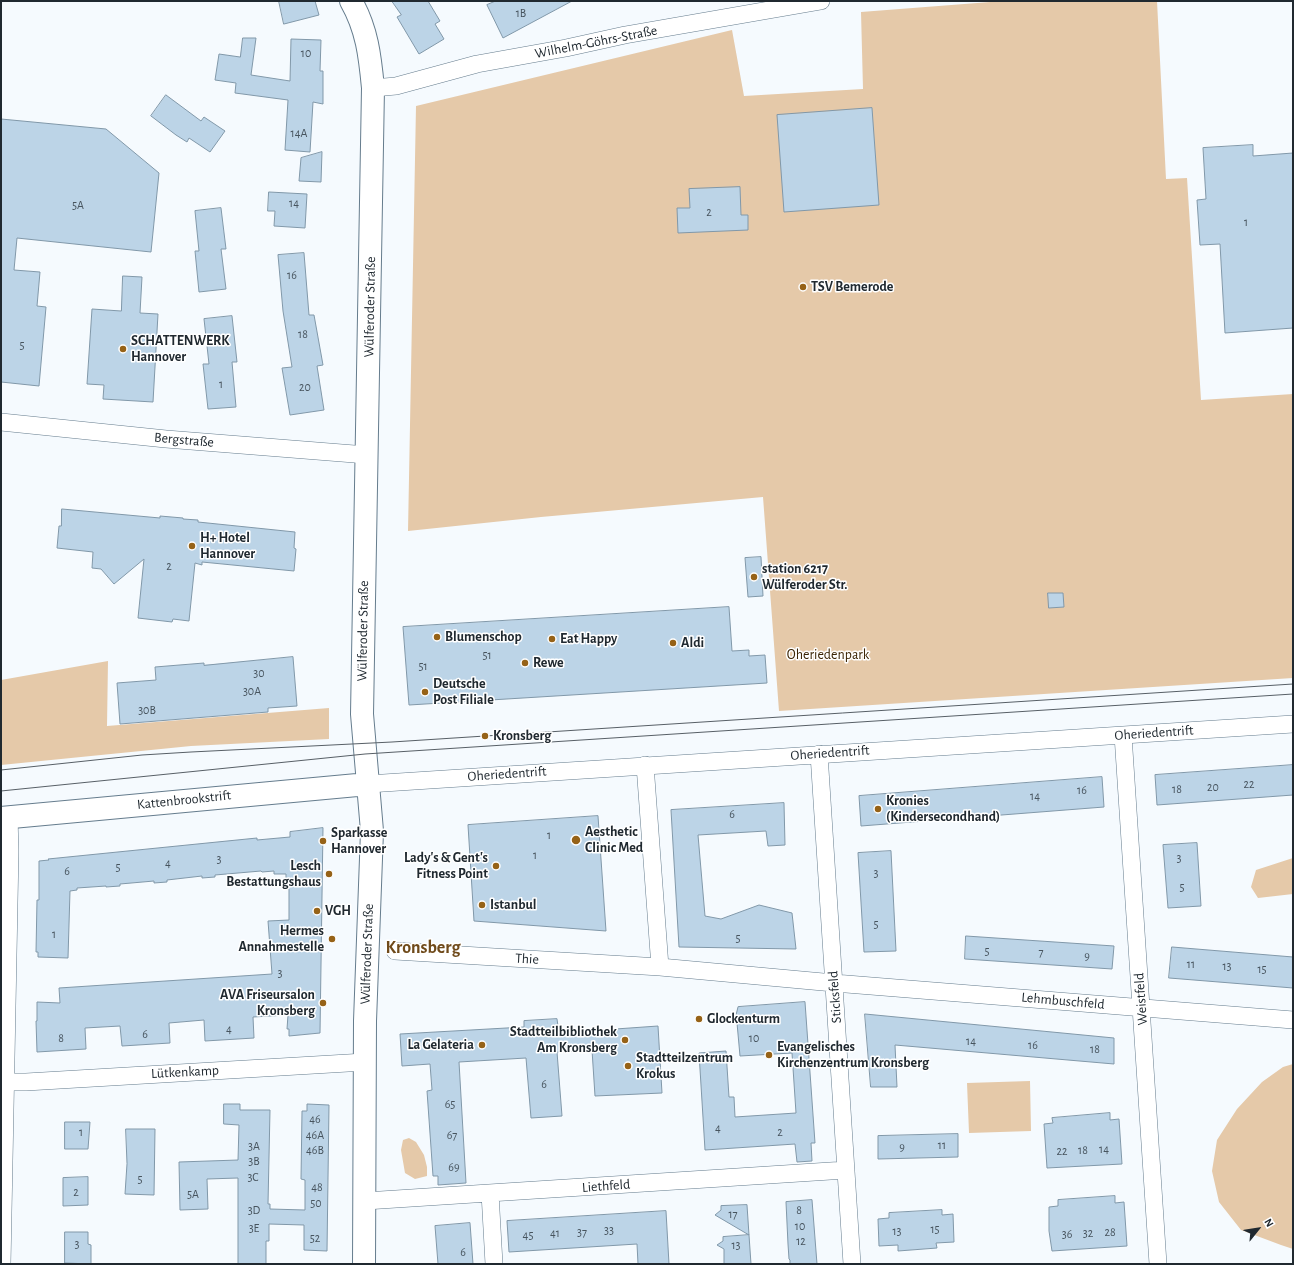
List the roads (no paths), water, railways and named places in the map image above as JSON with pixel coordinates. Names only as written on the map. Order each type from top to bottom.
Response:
[{"type":"main road","name":"Wülferoder Straße","points":[[351,1],[362,24],[370,56],[373,88],[362,714],[372,831],[365,1021],[364,1264]]},
{"type":"main road","name":"Kattenbrookstrift","points":[[5,818],[368,784]]},
{"type":"street","name":"Wilhelm-Göhrs-Straße","points":[[373,88],[396,86],[477,64],[648,31],[821,1]]},
{"type":"street","name":"Bergstraße","points":[[1,422],[166,439],[367,455]]},
{"type":"street","name":"Oheriedentrift","points":[[368,784],[1293,724]]},
{"type":"street","name":"Weistfeld","points":[[1123,735],[1158,1264]]},
{"type":"street","name":"Sticksfeld","points":[[819,754],[852,1264]]},
{"type":"street","points":[[645,765],[660,967]]},
{"type":"street","points":[[2,1264],[2,1170],[10,851],[5,818]]},
{"type":"street","name":"Thie","points":[[395,951],[660,967],[834,983]]},
{"type":"street","name":"Lehmbuschfeld","points":[[834,983],[1293,1020]]},
{"type":"street","name":"Lütkenkamp","points":[[5,1082],[365,1062]]},
{"type":"street","name":"Liethfeld","points":[[365,1201],[846,1170]]},
{"type":"street","points":[[490,1193],[494,1264]]},
{"type":"tram line","points":[[1,770],[142,755],[392,742],[1293,684]]},
{"type":"tram line","points":[[1,791],[365,754],[1293,694]]},
{"type":"place","name":"TSV Bemerode","points":[[803,287]]},
{"type":"place","name":"SCHATTENWERK Hannover","points":[[123,349]]},
{"type":"place","name":"H+ Hotel Hannover","points":[[192,546]]},
{"type":"place","name":"station 6217 Wülferoder Str.","points":[[754,577]]},
{"type":"place","name":"Blumenschop","points":[[437,637]]},
{"type":"place","name":"Eat Happy","points":[[552,639]]},
{"type":"place","name":"Aldi","points":[[673,643]]},
{"type":"place","name":"Rewe","points":[[525,663]]},
{"type":"place","name":"Deutsche Post Filiale","points":[[425,692]]},
{"type":"place","name":"Kronsberg","points":[[485,736]]},
{"type":"place","name":"Kronies (Kindersecondhand)","points":[[878,809]]},
{"type":"place","name":"Aesthetic Clinic Med","points":[[576,840]]},
{"type":"place","name":"Sparkasse Hannover","points":[[323,841]]},
{"type":"place","name":"Lady's & Gent's Fitness Point","points":[[496,866]]},
{"type":"place","name":"Lesch Bestattungshaus","points":[[329,874]]},
{"type":"place","name":"Istanbul","points":[[482,905]]},
{"type":"place","name":"VGH","points":[[317,911]]},
{"type":"place","name":"Hermes Annahmestelle","points":[[332,939]]},
{"type":"place","name":"AVA Friseursalon Kronsberg","points":[[323,1003]]},
{"type":"place","name":"Glockenturm","points":[[699,1019]]},
{"type":"place","name":"Stadtteilbibliothek Am Kronsberg","points":[[625,1040]]},
{"type":"place","name":"La Gelateria","points":[[482,1045]]},
{"type":"place","name":"Evangelisches Kirchenzentrum Kronsberg","points":[[769,1055]]},
{"type":"place","name":"Stadtteilzentrum Krokus","points":[[628,1066]]},
{"type":"district","name":"Kronsberg","points":[[423,948]]},
{"type":"park label","name":"Oheriedenpark","points":[[828,655]]}]
